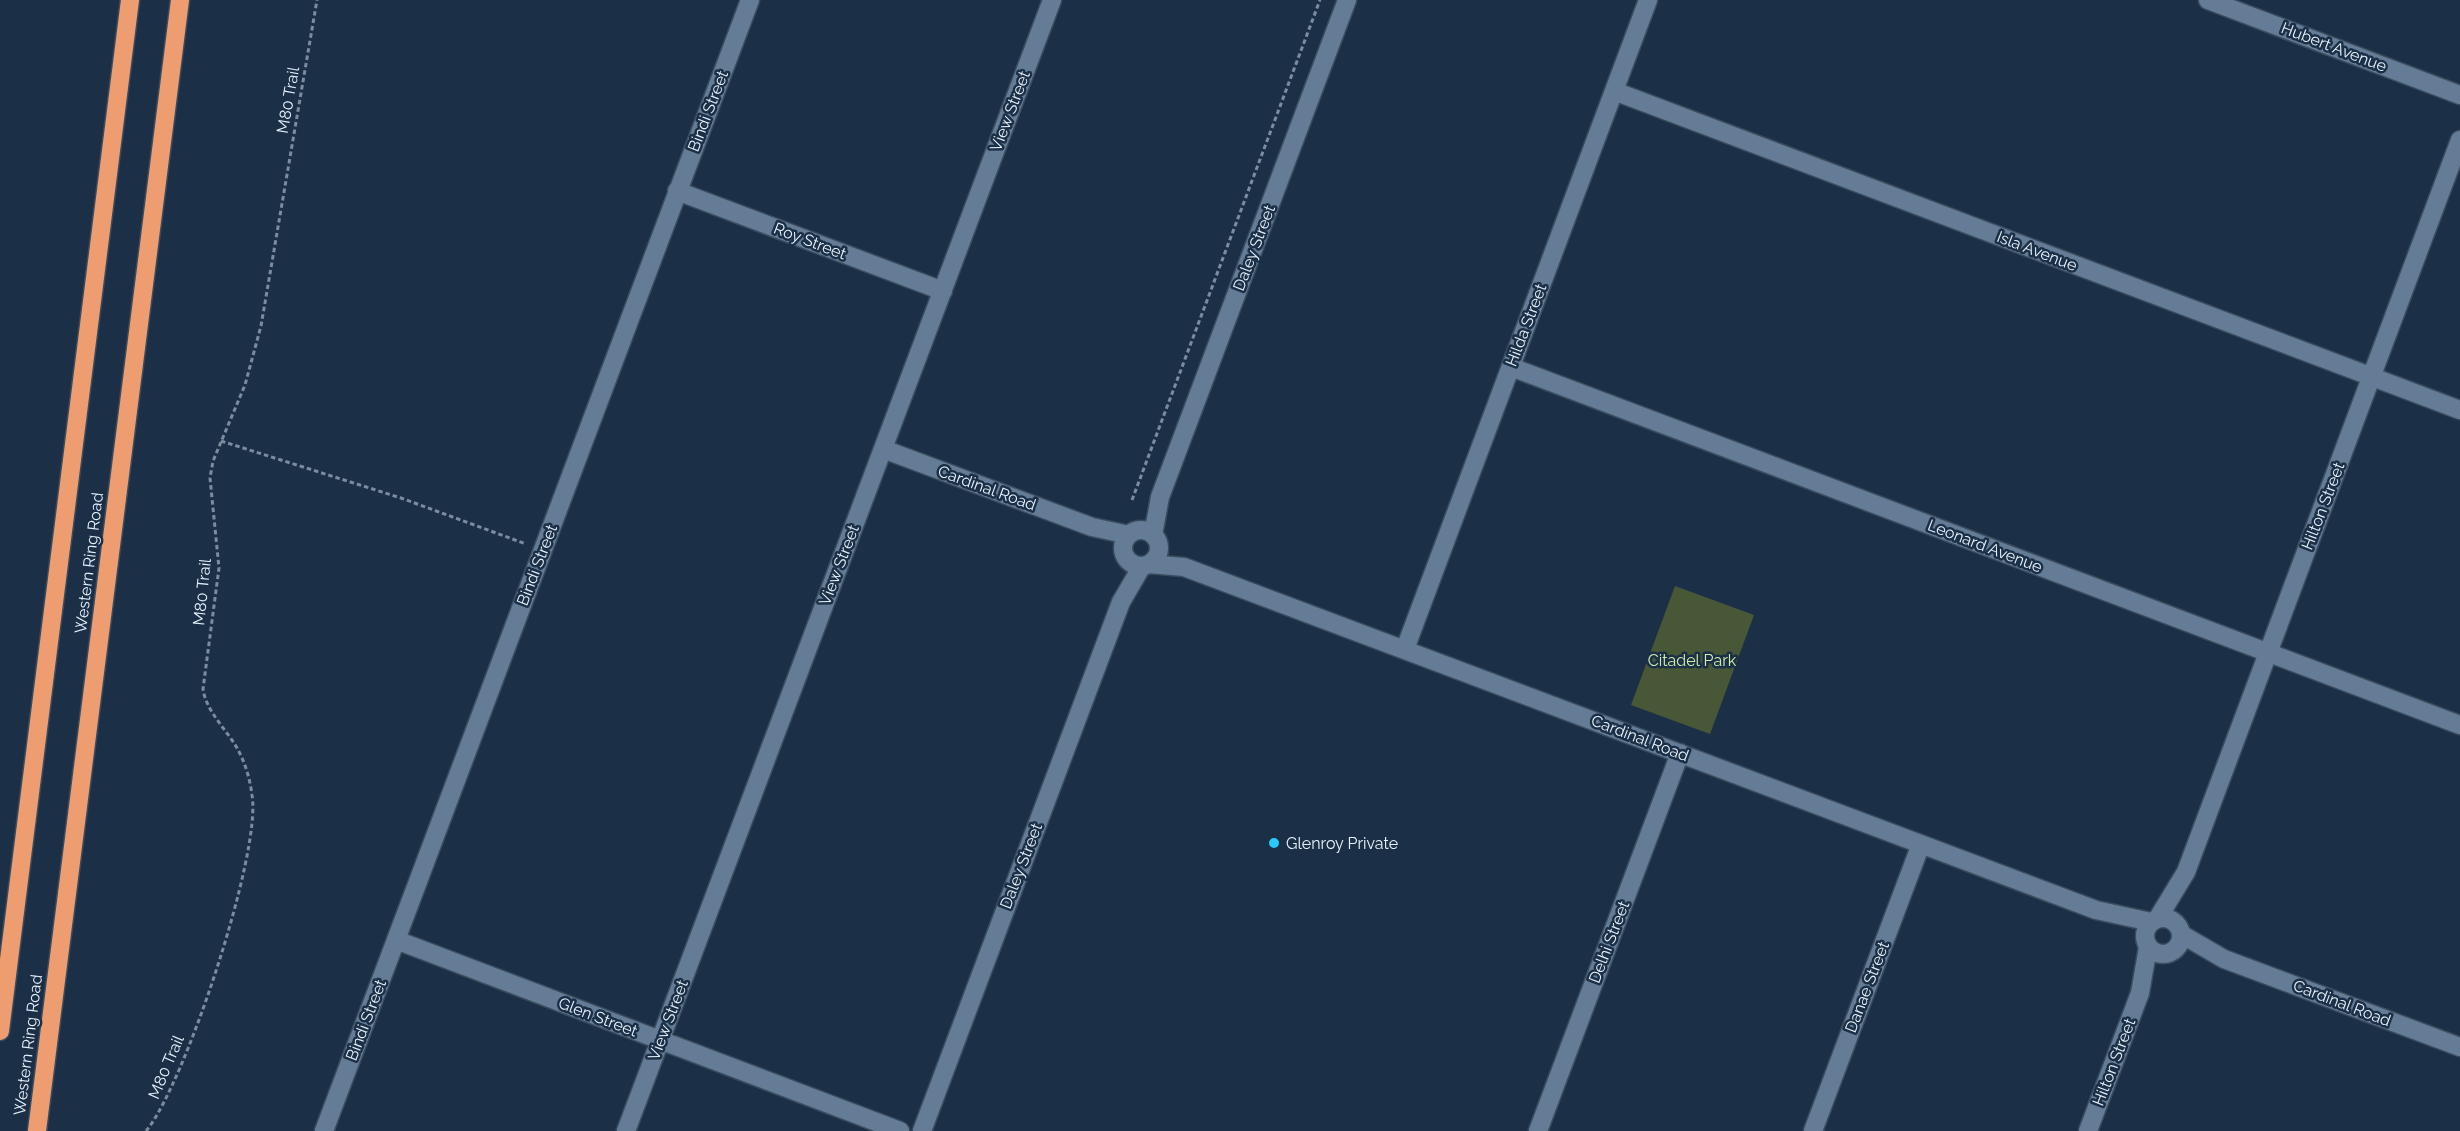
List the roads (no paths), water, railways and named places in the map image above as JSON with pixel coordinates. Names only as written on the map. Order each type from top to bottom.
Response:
[{"type":"highway","name":"Western Ring Road","points":[[0,1031],[130,0]]},
{"type":"highway","name":"Western Ring Road","points":[[37,1131],[180,0]]},
{"type":"street","name":"Bindi Street","points":[[324,1131],[750,0]]},
{"type":"street","name":"View Street","points":[[626,1131],[1052,0]]},
{"type":"street","name":"Daley Street","points":[[922,1131],[1347,0]]},
{"type":"street","name":"Hilda Street","points":[[1405,649],[1648,0]]},
{"type":"street","name":"Hubert Avenue","points":[[2208,0],[2460,94]]},
{"type":"street","name":"Isla Avenue","points":[[1614,91],[2460,410]]},
{"type":"street","name":"Hilton Street","points":[[2088,1131],[2140,993],[2157,938],[2186,872],[2460,140]]},
{"type":"street","name":"Roy Street","points":[[677,192],[943,291]]},
{"type":"street","name":"Leonard Avenue","points":[[1510,367],[2460,724]]},
{"type":"street","name":"Cardinal Road","points":[[883,449],[1092,527],[1184,567],[2096,910],[2157,938],[2224,959],[2460,1047]]},
{"type":"street","name":"Delhi Street","points":[[1538,1131],[1680,753]]},
{"type":"street","name":"Danae Street","points":[[1813,1131],[1921,844]]},
{"type":"street","name":"Hilton Street","points":[[2157,938],[2179,943],[2186,872]]},
{"type":"street","name":"Cardinal Road","points":[[2157,938],[2169,919],[2179,930],[2224,959]]},
{"type":"street","name":"Glen Street","points":[[396,940],[900,1131]]},
{"type":"place","name":"Glenroy Private","points":[[1274,843]]},
{"type":"park label","name":"Citadel Park","points":[[1692,660]]}]
